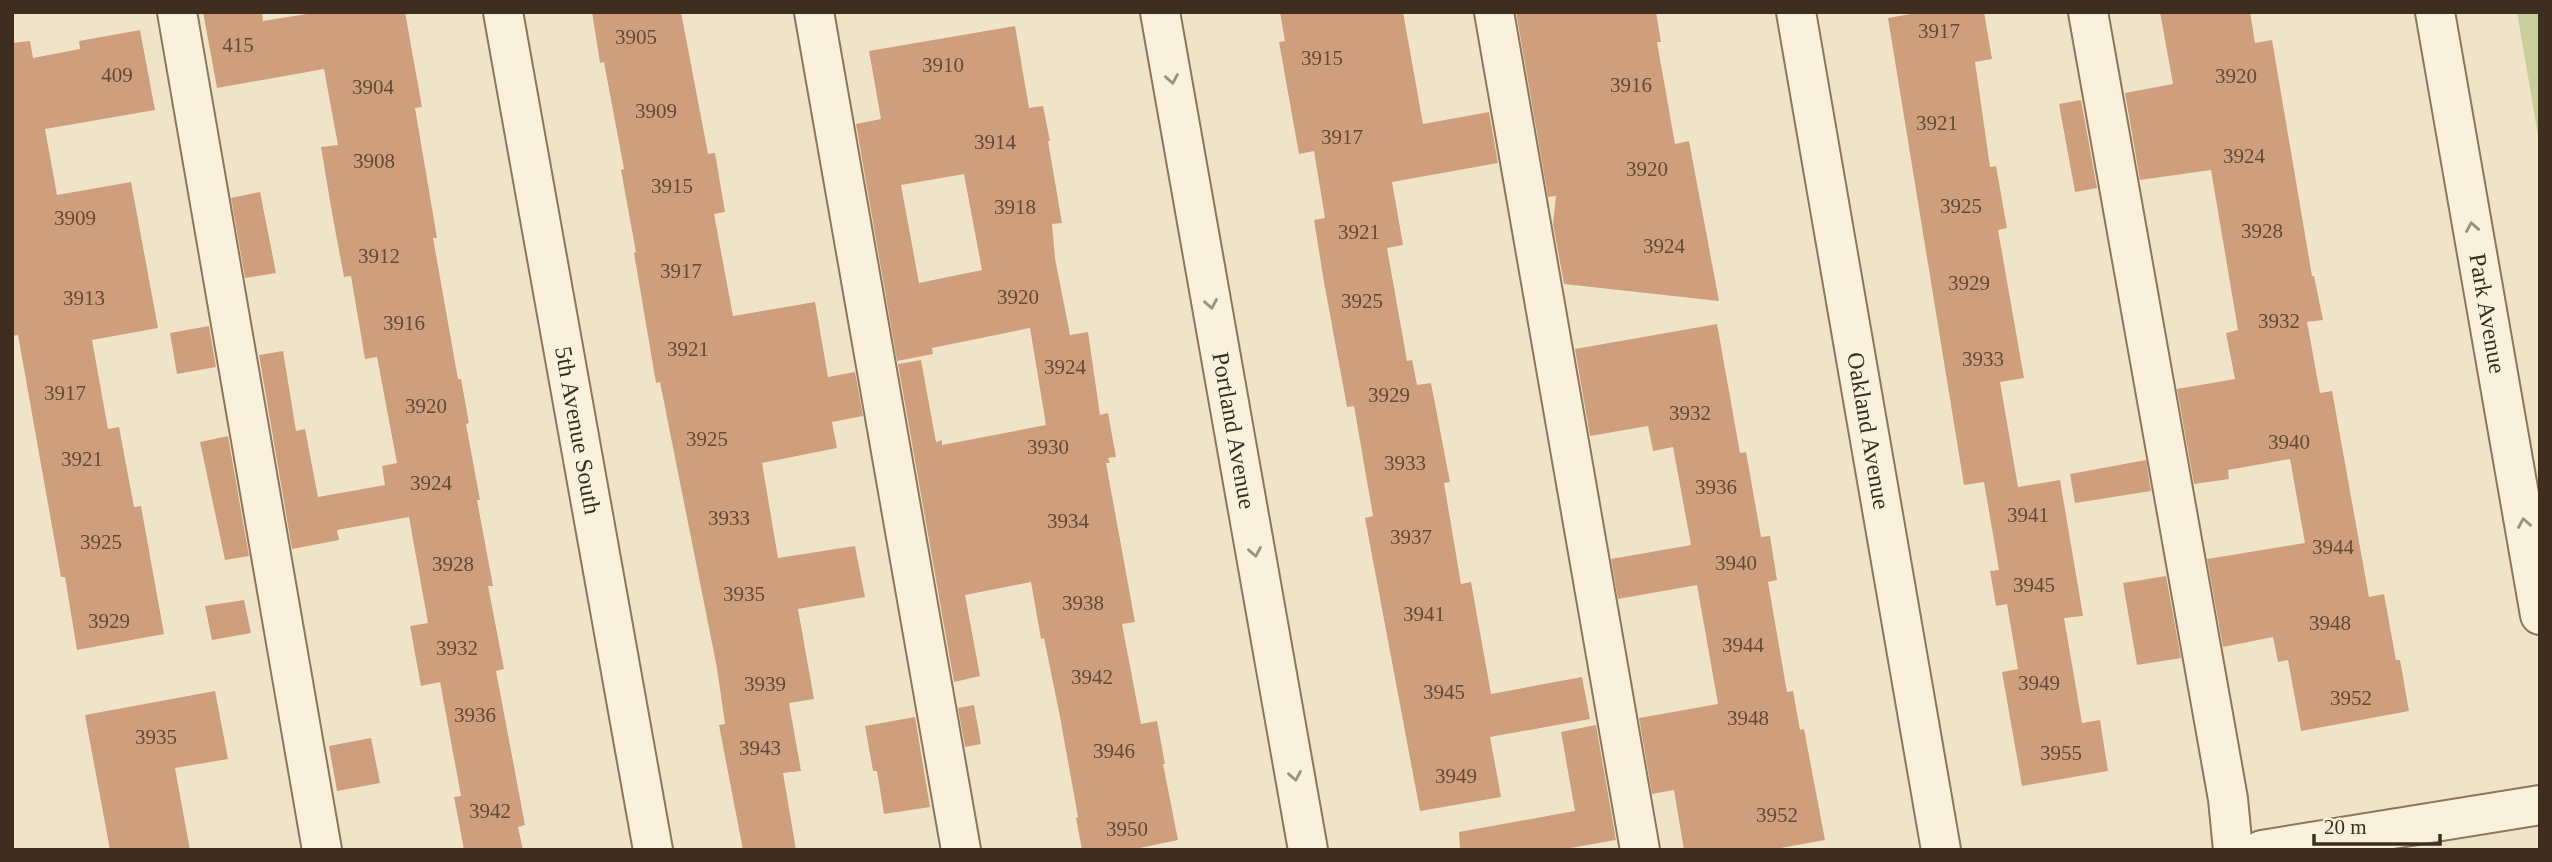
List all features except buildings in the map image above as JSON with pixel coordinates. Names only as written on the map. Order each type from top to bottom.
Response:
[{"type":"street","points":[[177,12],[322,850]]},
{"type":"street","name":"5th Avenue South","points":[[503,12],[653,850]]},
{"type":"street","points":[[814,12],[961,850]]},
{"type":"street","name":"Portland Avenue","points":[[1160,12],[1308,850]]},
{"type":"street","points":[[1494,12],[1640,850]]},
{"type":"street","name":"Oakland Avenue","points":[[1796,12],[1941,850]]},
{"type":"street","points":[[2088,12],[2228,799],[2233,850]]},
{"type":"street","name":"Park Avenue","points":[[2435,12],[2540,615]]},
{"type":"street","points":[[2262,850],[2540,805]]},
{"type":"green space","points":[[2517,12],[2540,12],[2540,147]]}]
